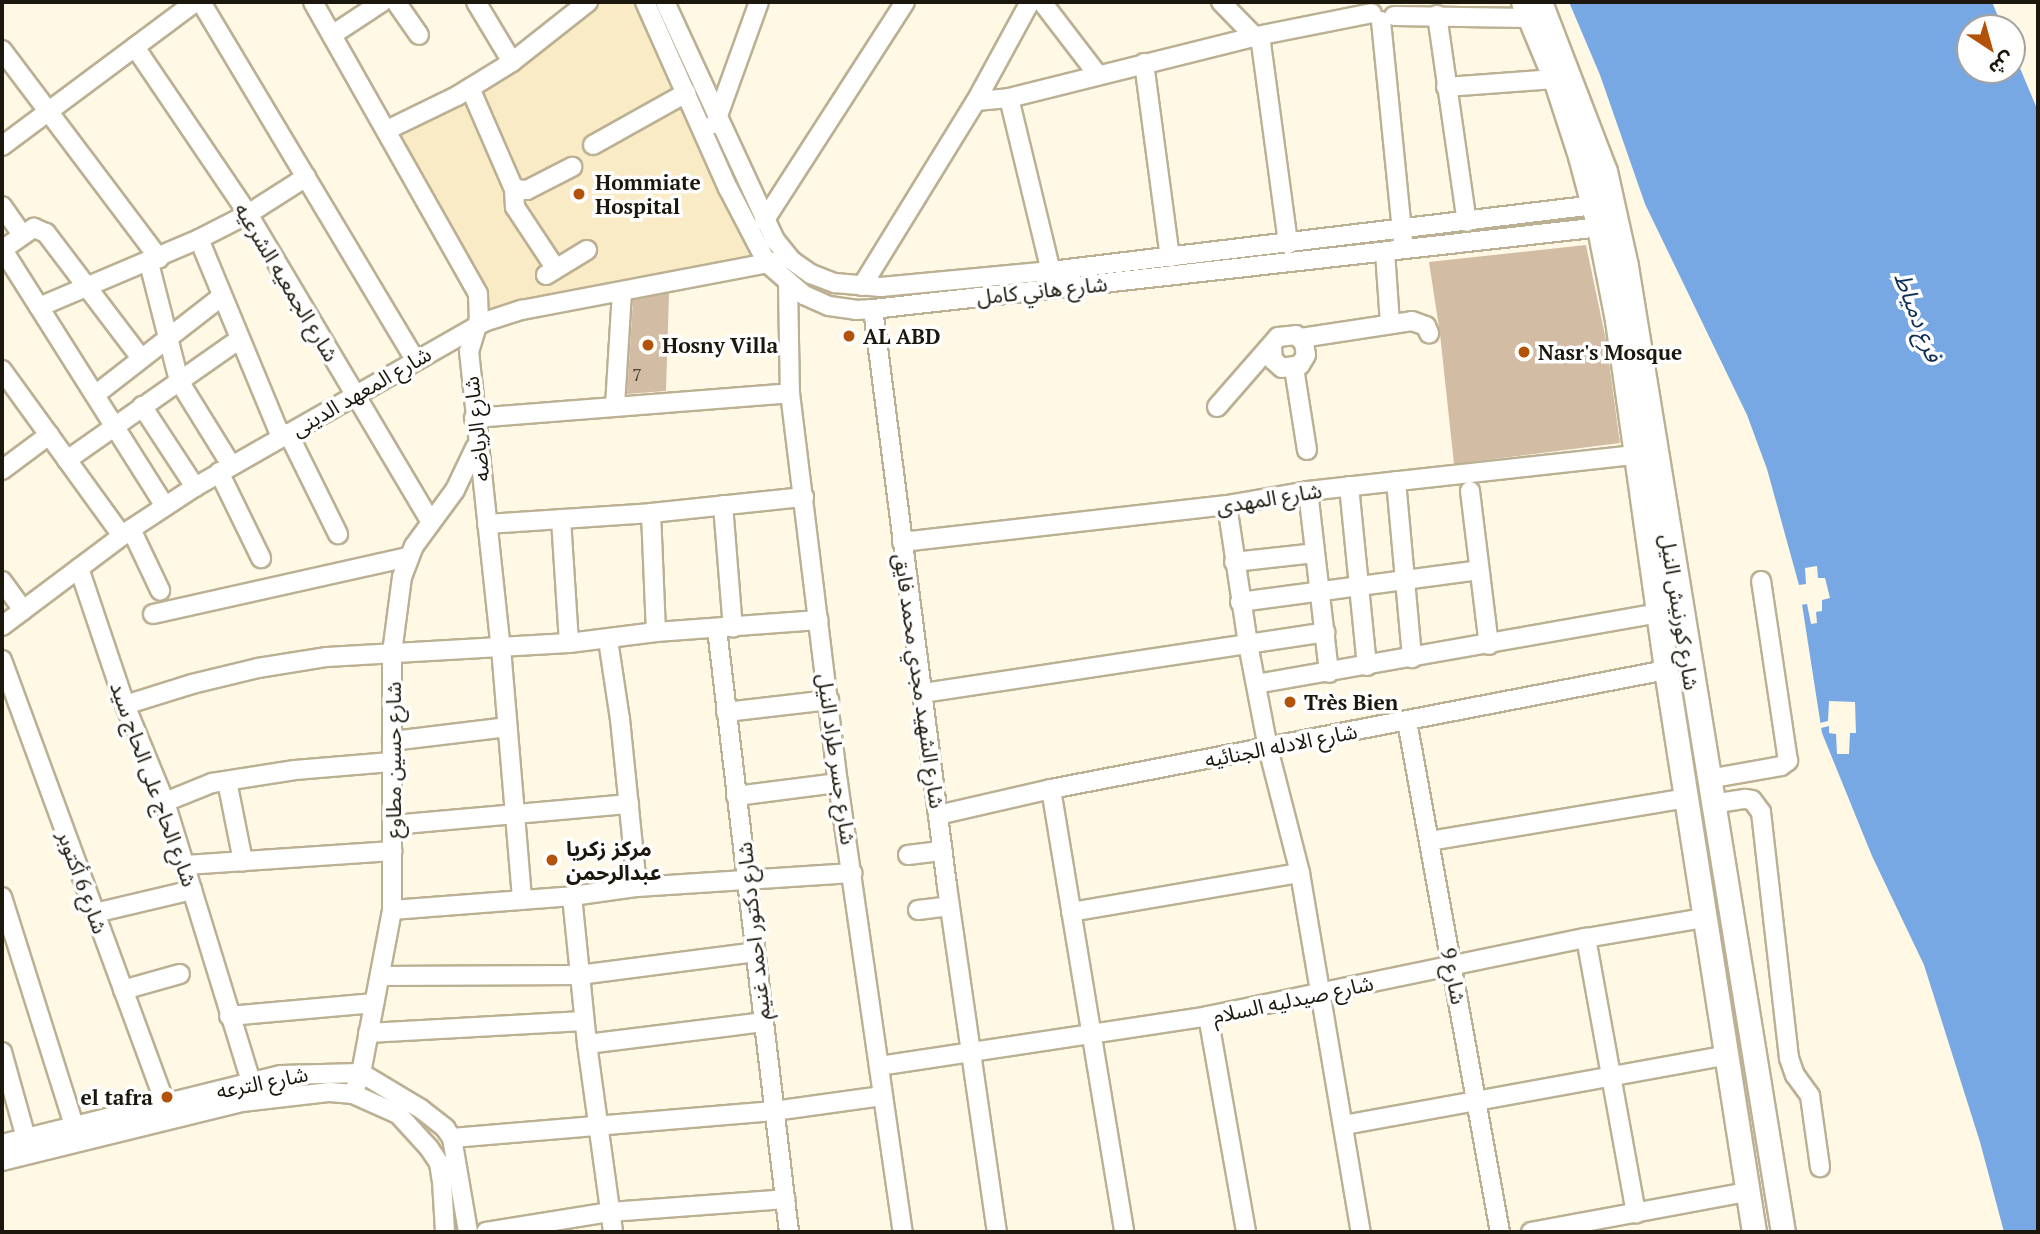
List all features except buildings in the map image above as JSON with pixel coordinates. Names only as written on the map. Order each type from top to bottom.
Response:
[{"type":"main road","name":"شارع كورنيش النيل","points":[[1531,7],[1606,215],[1617,320],[1657,613],[1704,918],[1729,1055],[1754,1232]]},
{"type":"main road","name":"شارع كورنيش النيل","points":[[1531,7],[1588,120],[1708,779],[1783,1232]]},
{"type":"street","points":[[2,146],[195,2]]},
{"type":"street","points":[[201,2],[415,359]]},
{"type":"street","name":"شارع الرياضه","points":[[313,2],[478,294],[480,306],[468,351],[476,443],[501,648],[522,899]]},
{"type":"street","points":[[332,35],[382,2]]},
{"type":"street","points":[[396,2],[419,34]]},
{"type":"street","points":[[476,2],[512,62]]},
{"type":"street","name":"شارع هاني كامل","points":[[645,2],[745,223],[767,263],[788,284],[804,295],[829,306],[856,310],[873,309],[1170,257],[1467,222],[1606,215]]},
{"type":"street","name":"شارع هاني كامل","points":[[665,2],[764,220],[791,260],[823,279],[862,286],[1062,276],[1385,252],[1606,215]]},
{"type":"street","points":[[706,139],[718,120],[759,2]]},
{"type":"street","points":[[764,220],[905,2]]},
{"type":"street","points":[[862,286],[976,101],[1030,2]]},
{"type":"street","points":[[1042,2],[1098,75]]},
{"type":"street","points":[[1221,2],[1257,36],[1263,50],[1288,244]]},
{"type":"street","points":[[387,130],[470,88],[512,62],[579,5]]},
{"type":"street","points":[[976,101],[1009,97],[1257,36],[1383,11],[1437,15],[1531,7]]},
{"type":"street","points":[[1383,11],[1404,250]]},
{"type":"street","points":[[1437,15],[1467,222]]},
{"type":"street","name":"شارع الجمعيه الشرعيه","points":[[135,47],[248,214],[431,522]]},
{"type":"street","points":[[2,50],[154,260],[167,338],[178,381],[225,468],[261,558]]},
{"type":"street","points":[[1144,63],[1170,257]]},
{"type":"street","points":[[1446,88],[1555,79]]},
{"type":"street","points":[[470,88],[514,189],[515,206],[551,272],[587,250]]},
{"type":"street","points":[[593,145],[686,93]]},
{"type":"street","points":[[1009,97],[1062,276]]},
{"type":"street","points":[[514,189],[527,190],[572,167]]},
{"type":"street","points":[[39,307],[87,289],[199,239],[248,214],[306,177]]},
{"type":"street","points":[[2,206],[22,235]]},
{"type":"street","points":[[141,358],[46,233],[34,228],[2,250],[165,506]]},
{"type":"street","points":[[199,239],[240,339],[284,435],[338,534]]},
{"type":"street","points":[[1385,252],[1391,324]]},
{"type":"street","name":"شارع المعهد الدينى","points":[[2,625],[126,533],[195,486],[415,359],[476,327],[514,312],[791,260]]},
{"type":"street","name":"شارع جسر طراد النيل","points":[[788,284],[790,393],[838,783],[903,1232]]},
{"type":"street","points":[[615,406],[622,291]]},
{"type":"street","points":[[95,395],[222,296]]},
{"type":"street","name":"شارع الشهيد مجدي محمد فايق","points":[[873,309],[950,906],[997,1232]]},
{"type":"street","points":[[1217,407],[1284,335],[1301,338],[1419,322],[1429,333]]},
{"type":"street","points":[[1294,368],[1306,355],[1301,338]]},
{"type":"street","points":[[67,460],[240,339]]},
{"type":"street","points":[[1272,348],[1277,364],[1294,368]]},
{"type":"street","points":[[1294,368],[1307,450]]},
{"type":"street","points":[[2,370],[67,460],[126,533],[160,590]]},
{"type":"street","points":[[474,418],[790,393]]},
{"type":"street","points":[[142,406],[195,486]]},
{"type":"street","points":[[2,470],[49,435]]},
{"type":"street","name":"شارع حسين مطاوع","points":[[353,1094],[361,1073],[392,910],[393,653],[402,577],[409,557],[455,490],[476,443]]},
{"type":"street","name":"شارع المهدى","points":[[902,542],[1227,505],[1349,486],[1636,456]]},
{"type":"street","points":[[1396,481],[1412,658]]},
{"type":"street","points":[[1349,486],[1367,666]]},
{"type":"street","points":[[1308,491],[1329,673]]},
{"type":"street","points":[[1470,491],[1489,645]]},
{"type":"street","points":[[487,524],[651,513],[804,497]]},
{"type":"street","name":"شارع دكتور احمد غنيم","points":[[723,505],[726,712],[749,882],[789,1232]]},
{"type":"street","points":[[1227,505],[1240,602],[1268,748],[1300,873],[1361,1232]]},
{"type":"street","points":[[651,513],[656,632]]},
{"type":"street","points":[[561,519],[569,643]]},
{"type":"street","points":[[1234,562],[1315,553]]},
{"type":"street","points":[[153,614],[409,557]]},
{"type":"street","name":"شارع الحاج على الحاج سيد","points":[[79,568],[125,705],[165,802],[251,1082]]},
{"type":"street","points":[[1240,602],[1479,570]]},
{"type":"street","points":[[1708,779],[1781,766],[1788,761],[1761,580]]},
{"type":"street","points":[[2,581],[23,610]]},
{"type":"street","points":[[1256,684],[1489,645],[1657,613]]},
{"type":"street","points":[[125,705],[191,684],[258,668],[327,657],[569,643],[656,632],[819,620]]},
{"type":"street","points":[[923,694],[1325,632]]},
{"type":"street","points":[[608,640],[637,887]]},
{"type":"street","name":"شارع 6 أكتوبر","points":[[2,660],[165,1104]]},
{"type":"street","name":"شارع الادله الجنائيه","points":[[938,815],[1051,789],[1666,670]]},
{"type":"street","points":[[726,712],[829,700]]},
{"type":"street","name":"شارع 9","points":[[1407,721],[1500,1232]]},
{"type":"street","points":[[392,741],[507,727]]},
{"type":"street","points":[[165,802],[212,783],[295,770],[391,762]]},
{"type":"street","points":[[227,781],[243,861]]},
{"type":"street","points":[[736,796],[838,783]]},
{"type":"street","points":[[1051,789],[1124,1232]]},
{"type":"street","points":[[1430,841],[1686,798]]},
{"type":"street","points":[[1712,804],[1745,799],[1758,805],[1761,812],[1789,1058],[1795,1075],[1810,1096],[1820,1167]]},
{"type":"street","points":[[393,825],[629,804]]},
{"type":"street","points":[[186,865],[393,850]]},
{"type":"street","points":[[908,855],[943,851]]},
{"type":"street","points":[[392,910],[572,896],[637,887],[749,882],[853,873]]},
{"type":"street","points":[[1071,912],[1300,873]]},
{"type":"street","points":[[95,914],[192,890]]},
{"type":"street","points":[[572,896],[586,1044],[613,1232]]},
{"type":"street","points":[[2,897],[74,1126]]},
{"type":"street","points":[[918,910],[950,906]]},
{"type":"street","name":"شارع صيدليه السلام","points":[[879,1066],[1208,1016],[1586,938],[1704,918]]},
{"type":"street","points":[[1586,938],[1636,1214]]},
{"type":"street","points":[[380,976],[579,975],[755,952]]},
{"type":"street","points":[[123,990],[180,974]]},
{"type":"street","points":[[229,1016],[374,1003]]},
{"type":"street","points":[[1208,1016],[1246,1232]]},
{"type":"street","points":[[368,1033],[584,1020]]},
{"type":"street","points":[[586,1044],[763,1022]]},
{"type":"street","points":[[2,1052],[26,1138]]},
{"type":"street","points":[[1344,1125],[1729,1055]]},
{"type":"street","name":"شارع الترعه","points":[[2,1144],[251,1082],[318,1072],[361,1073]]},
{"type":"street","points":[[361,1073],[421,1110],[445,1128],[452,1138],[468,1232]]},
{"type":"street","name":"شارع الترعه","points":[[2,1161],[242,1102],[330,1092],[353,1094],[398,1114],[434,1156],[442,1181],[445,1232]]},
{"type":"street","points":[[452,1138],[774,1111],[882,1096]]},
{"type":"street","points":[[1531,1232],[1747,1192]]},
{"type":"street","points":[[486,1232],[610,1212],[786,1199]]},
{"type":"shaded area","name":"Hommiate Hospital","points":[[596,2],[638,2],[758,257],[487,316],[394,131]]},
{"type":"water","name":"فرع دمياط","points":[[1569,2],[1992,2],[1997,14],[1956,14],[1956,84],[2026,82],[2038,111],[2038,1232],[2004,1232],[1980,1142],[1924,965],[1872,856],[1822,733],[1799,585],[1767,469],[1747,415],[1645,204],[1600,75]]},
{"type":"pier","points":[[1817,566],[1818,578],[1825,578],[1830,598],[1822,600],[1822,611],[1816,612],[1817,623],[1811,624],[1807,604],[1800,605],[1799,585],[1806,584],[1805,568]]},
{"type":"pier","points":[[1829,701],[1855,702],[1856,733],[1850,733],[1849,754],[1837,754],[1836,734],[1829,733],[1829,726],[1821,728],[1820,723],[1828,721]]},
{"type":"place","name":"Hommiate Hospital","points":[[579,194]]},
{"type":"place","name":"AL ABD","points":[[849,336]]},
{"type":"place","name":"Hosny Villa","points":[[648,345]]},
{"type":"place","name":"Nasr's Mosque","points":[[1524,352]]},
{"type":"place","name":"Très Bien","points":[[1290,702]]},
{"type":"place","name":"مركز زكريا عبدالرحمن","points":[[552,860]]},
{"type":"place","name":"el tafra","points":[[167,1097]]}]
